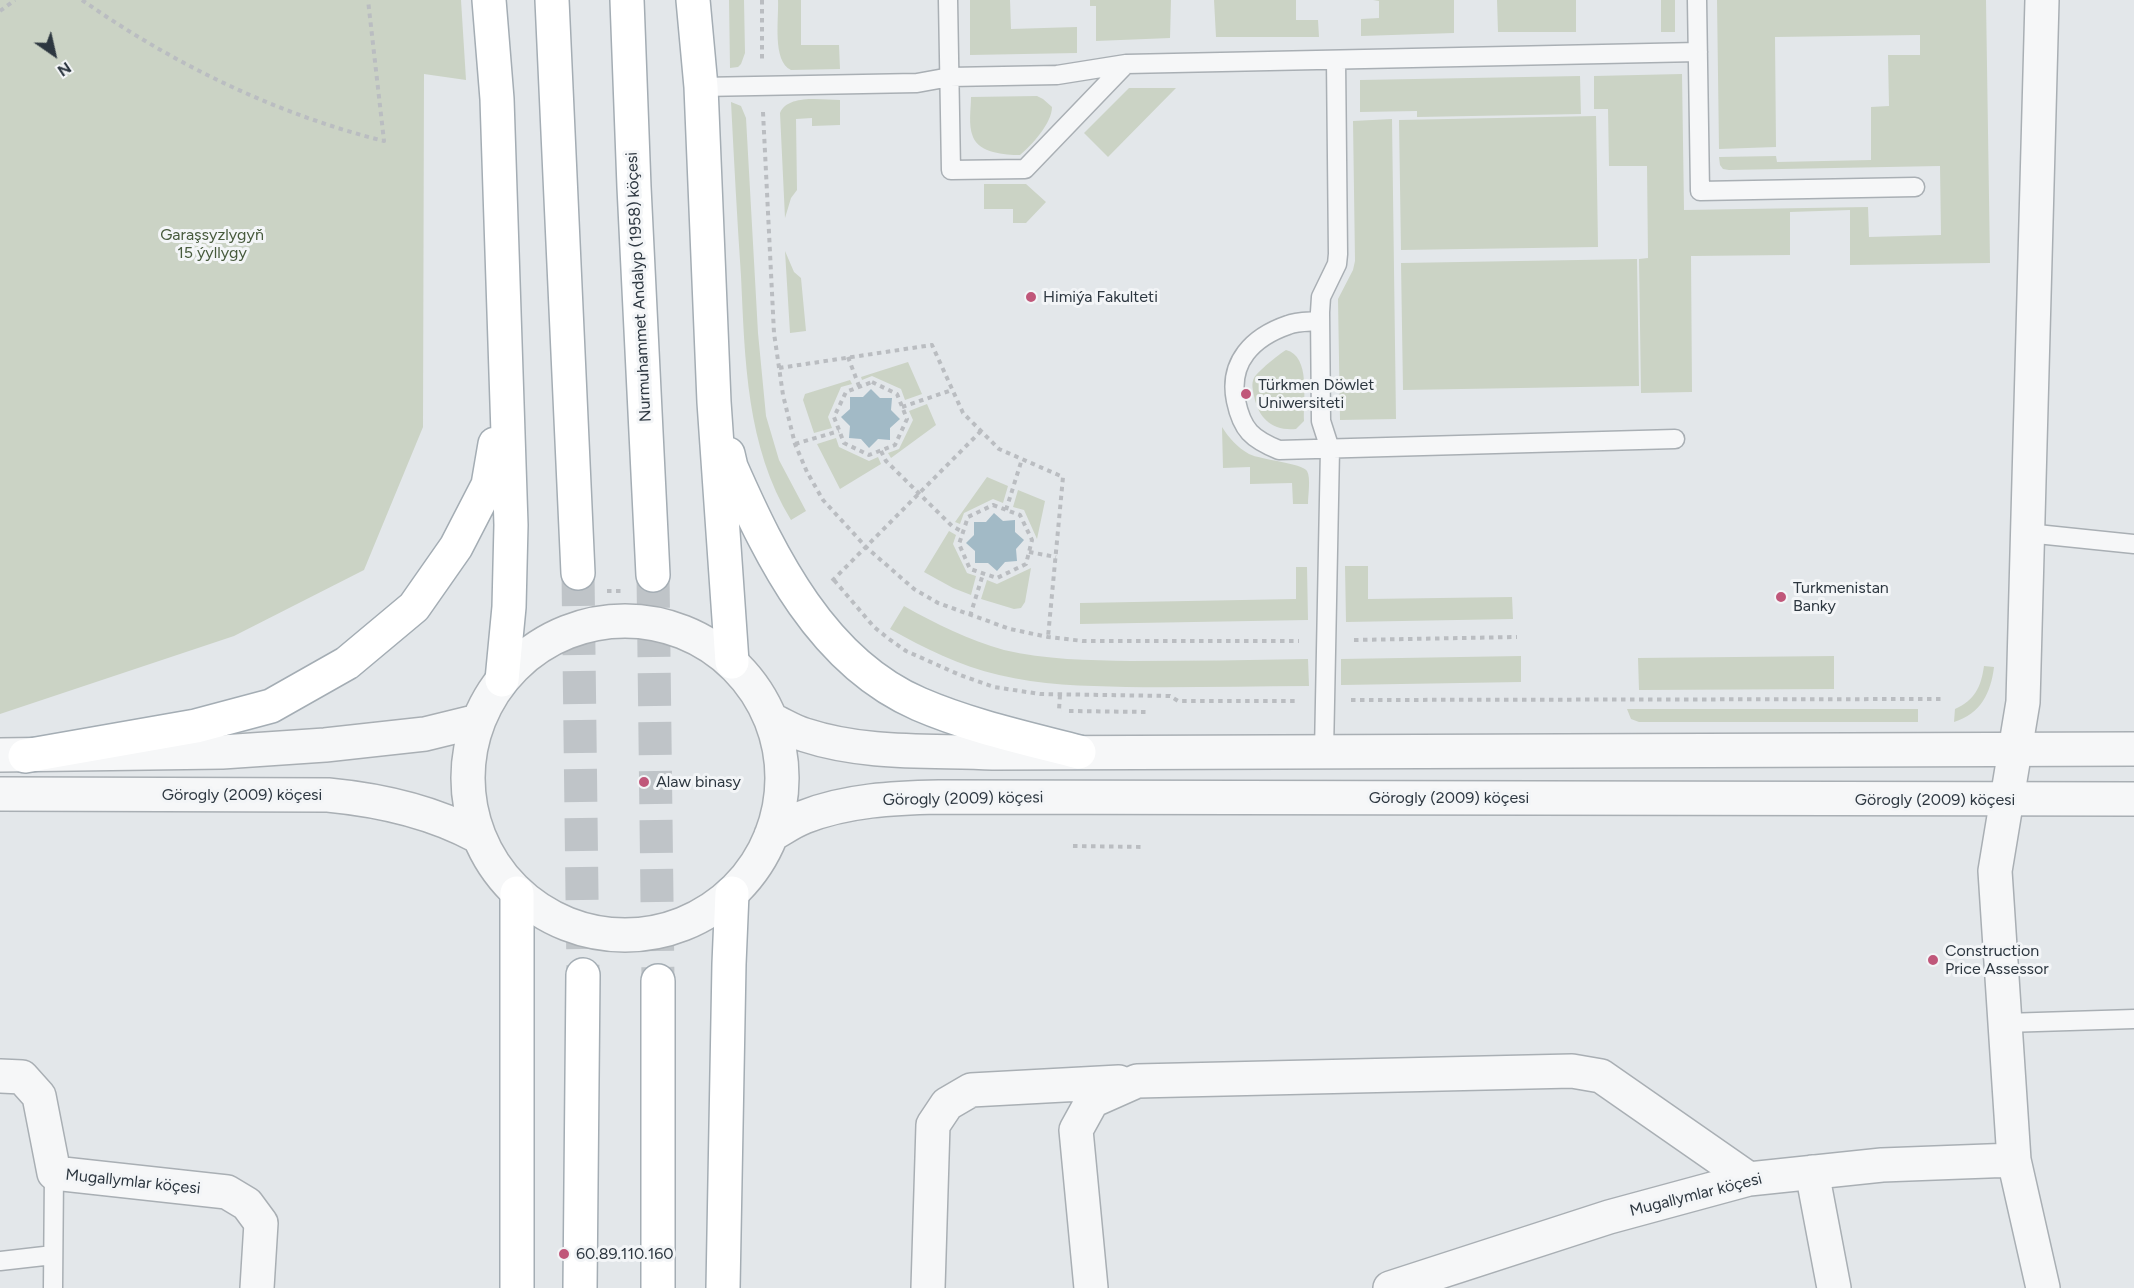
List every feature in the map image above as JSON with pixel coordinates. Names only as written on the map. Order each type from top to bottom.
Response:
[{"type":"main road","points":[[489,0],[497,99],[511,525],[509,607],[502,680]]},
{"type":"main road","points":[[552,0],[578,573]]},
{"type":"main road","name":"Nurmuhammet Andalyp (1958) köçesi","points":[[627,0],[653,575]]},
{"type":"main road","points":[[693,0],[701,87],[714,402],[732,662]]},
{"type":"main road","points":[[12,756],[196,726],[271,706],[348,663],[414,607],[456,547],[488,485],[506,380]]},
{"type":"main road","points":[[714,402],[731,467],[765,542],[802,603],[844,651],[888,687],[917,703],[972,723],[1079,752]]},
{"type":"main road","points":[[517,893],[517,1288]]},
{"type":"main road","points":[[723,1288],[732,893]]},
{"type":"main road","points":[[580,1288],[583,975]]},
{"type":"main road","points":[[658,981],[658,1288]]},
{"type":"street","points":[[2042,0],[2023,702],[1995,871],[2013,1160],[2043,1288]]},
{"type":"street","points":[[625,620],[660,625],[694,636],[732,662],[762,699],[772,720],[779,743],[782,789],[771,836],[755,866],[732,893],[693,920],[648,934],[624,935],[601,934],[578,929],[556,920],[517,893],[488,857],[477,836],[467,790],[467,766],[478,721],[488,700],[502,680],[536,648],[557,636],[579,627],[625,620]]},
{"type":"street","points":[[772,720],[805,735],[895,751],[2134,749]]},
{"type":"street","points":[[12,756],[222,752],[314,746],[425,734],[478,721]]},
{"type":"street","name":"Görogly (2009) köçesi","points":[[0,794],[328,795],[365,799],[422,812],[453,823],[477,836]]},
{"type":"street","name":"Görogly (2009) köçesi","points":[[771,836],[803,817],[832,809],[886,799],[939,796],[2134,799]]},
{"type":"street","points":[[928,1288],[933,1125],[947,1104],[971,1090],[1137,1081],[1572,1071],[1601,1076],[1749,1179]]},
{"type":"street","name":"Mugallymlar köçesi","points":[[0,1076],[22,1077],[39,1095],[54,1173],[227,1192],[247,1204],[261,1223],[257,1288]]},
{"type":"street","points":[[1090,1288],[1076,1130],[1092,1101],[1137,1081]]},
{"type":"street","name":"Mugallymlar köçesi","points":[[1390,1288],[1609,1217],[1749,1179],[1882,1165],[2013,1160]]},
{"type":"street","points":[[1812,1172],[1834,1288]]},
{"type":"lane","points":[[948,0],[951,170],[1025,169],[1126,64]]},
{"type":"lane","points":[[1697,0],[1700,191],[1915,187]]},
{"type":"lane","points":[[701,87],[917,83],[950,76],[1057,75],[1126,64],[1698,52]]},
{"type":"lane","points":[[1324,752],[1330,448],[1322,421],[1320,321],[1321,297],[1337,264],[1338,254],[1336,60]]},
{"type":"lane","points":[[1320,321],[1290,324],[1268,334],[1249,348],[1236,366],[1234,389],[1239,413],[1247,431],[1258,441],[1279,450],[1675,439]]},
{"type":"lane","points":[[2027,534],[2134,544]]},
{"type":"lane","points":[[2006,1023],[2134,1019]]},
{"type":"lane","points":[[53,1288],[54,1173]]},
{"type":"lane","points":[[0,1261],[53,1255]]},
{"type":"path","points":[[0,11],[15,0]]},
{"type":"path","points":[[82,0],[141,38],[237,90],[343,131],[384,141],[368,0]]},
{"type":"path","points":[[762,0],[762,86],[774,333],[787,418],[807,472],[823,500],[866,548],[914,590],[970,616],[1010,630],[1083,641],[1326,641],[1517,637]]},
{"type":"path","points":[[779,368],[932,345],[963,414],[999,449],[1063,477],[1048,637]]},
{"type":"path","points":[[848,357],[859,386]]},
{"type":"path","points":[[872,382],[897,393],[907,419],[896,445],[869,455],[843,443],[834,417],[846,392],[859,386],[872,382]]},
{"type":"path","points":[[902,407],[952,390]]},
{"type":"path","points":[[795,444],[839,431]]},
{"type":"path","points":[[826,587],[981,431]]},
{"type":"path","points":[[881,451],[886,461],[919,494],[952,526],[963,532]]},
{"type":"path","points":[[1006,510],[1022,459]]},
{"type":"path","points":[[993,505],[1020,514],[1032,540],[1026,564],[997,578],[970,569],[958,544],[963,532],[968,517],[993,505]]},
{"type":"path","points":[[1029,552],[1056,557]]},
{"type":"path","points":[[970,616],[983,573]]},
{"type":"path","points":[[834,579],[874,627],[906,651],[994,687],[1040,694],[1170,696],[1178,701],[1941,699]]},
{"type":"path","points":[[1060,695],[1059,710],[1147,712]]},
{"type":"path","points":[[1073,846],[1144,847]]},
{"type":"green space","name":"Garaşsyzlygyň 15 ýyllygy","points":[[0,0],[461,0],[466,80],[424,74],[423,427],[364,570],[234,636],[0,714]]},
{"type":"green space","points":[[729,0],[744,0],[745,53],[738,67],[730,68]]},
{"type":"green space","points":[[778,0],[801,0],[801,45],[839,45],[840,69],[791,70],[785,65],[779,49]]},
{"type":"green space","points":[[970,0],[1010,0],[1011,29],[1077,27],[1077,53],[970,55]]},
{"type":"green space","points":[[1090,0],[1171,0],[1170,38],[1096,41],[1096,6],[1090,6]]},
{"type":"green space","points":[[1214,0],[1296,0],[1296,20],[1318,20],[1319,37],[1216,37]]},
{"type":"green space","points":[[1373,0],[1454,0],[1454,33],[1361,36],[1361,19],[1379,18],[1379,1]]},
{"type":"green space","points":[[1497,0],[1576,0],[1576,32],[1498,32]]},
{"type":"green space","points":[[1661,0],[1675,0],[1675,32],[1661,32]]},
{"type":"green space","points":[[1717,0],[1986,0],[1990,263],[1850,265],[1850,210],[1790,212],[1790,255],[1691,256],[1692,392],[1641,393],[1639,259],[1648,258],[1647,166],[1609,166],[1608,109],[1594,109],[1594,76],[1682,74],[1684,210],[1868,207],[1869,237],[1941,235],[1940,166],[1729,170],[1723,169],[1719,157],[1776,156],[1777,162],[1871,160],[1871,107],[1889,106],[1888,55],[1920,55],[1920,35],[1775,37],[1776,147],[1719,149]]},
{"type":"green space","points":[[1580,76],[1581,114],[1417,117],[1417,111],[1360,112],[1360,80]]},
{"type":"green space","points":[[1129,88],[1176,88],[1108,157],[1084,133]]},
{"type":"green space","points":[[1037,96],[1052,107],[1049,120],[1030,146],[1020,155],[993,152],[976,142],[971,127],[971,97]]},
{"type":"green space","points":[[806,99],[840,100],[840,125],[812,126],[812,118],[796,119],[797,190],[791,198],[785,218],[780,113],[790,103]]},
{"type":"green space","points":[[731,102],[741,106],[746,118],[758,333],[766,416],[779,460],[806,511],[791,520],[776,492],[765,462],[756,432],[751,402],[744,339]]},
{"type":"green space","points":[[1596,116],[1598,247],[1401,250],[1399,120]]},
{"type":"green space","points":[[1392,119],[1396,419],[1340,420],[1338,299],[1353,270],[1355,261],[1353,121]]},
{"type":"green space","points":[[984,184],[1026,184],[1046,202],[1026,223],[1013,223],[1013,209],[984,209]]},
{"type":"green space","points":[[785,251],[794,272],[801,278],[806,331],[790,333]]},
{"type":"green space","points":[[1637,259],[1639,386],[1403,390],[1401,263]]},
{"type":"green space","points":[[1286,350],[1294,354],[1299,361],[1304,380],[1304,421],[1296,429],[1273,426],[1263,417],[1256,404],[1252,385],[1256,375]]},
{"type":"green space","points":[[908,362],[922,394],[905,400],[901,389],[872,376],[862,380],[861,377]]},
{"type":"green space","points":[[850,380],[852,384],[841,387],[828,417],[832,428],[814,433],[803,400],[805,394]]},
{"type":"green space","points":[[927,404],[936,425],[891,458],[888,453],[899,449],[913,420],[909,411]]},
{"type":"green space","points":[[1222,427],[1234,442],[1249,454],[1304,468],[1307,471],[1309,482],[1308,504],[1293,504],[1292,483],[1250,484],[1250,467],[1223,468]]},
{"type":"green space","points":[[836,438],[839,447],[869,461],[878,457],[881,464],[840,489],[817,444]]},
{"type":"green space","points":[[987,477],[1008,486],[1003,503],[993,499],[964,513],[960,524],[955,522]]},
{"type":"green space","points":[[1018,490],[1045,501],[1037,539],[1024,510],[1013,507]]},
{"type":"green space","points":[[949,531],[956,535],[953,544],[967,573],[976,576],[971,595],[924,572]]},
{"type":"green space","points":[[1345,566],[1368,566],[1368,599],[1512,597],[1513,619],[1346,622]]},
{"type":"green space","points":[[1296,567],[1307,567],[1308,620],[1080,624],[1080,603],[1296,599]]},
{"type":"green space","points":[[1031,568],[1025,602],[1021,608],[1014,609],[981,599],[987,580],[997,584]]},
{"type":"green space","points":[[904,606],[978,641],[1004,650],[1035,656],[1131,661],[1308,659],[1309,686],[1110,687],[1030,681],[956,662],[890,629]]},
{"type":"green space","points":[[1521,656],[1521,682],[1341,685],[1341,659]]},
{"type":"green space","points":[[1834,656],[1834,689],[1639,690],[1638,658]]},
{"type":"green space","points":[[1984,666],[1994,667],[1983,701],[1971,714],[1954,722],[1955,709],[1968,701],[1976,692]]},
{"type":"green space","points":[[1627,709],[1918,709],[1918,722],[1639,722],[1631,719]]},
{"type":"water","points":[[871,389],[880,398],[892,398],[891,410],[900,419],[890,428],[890,440],[878,439],[869,448],[861,439],[849,438],[850,426],[841,417],[850,409],[850,397],[863,397]]},
{"type":"water","points":[[994,513],[1003,521],[1015,520],[1015,532],[1024,540],[1016,549],[1017,561],[1005,562],[997,571],[988,563],[975,563],[975,551],[966,543],[974,535],[974,522],[986,522]]},
{"type":"tunnel","points":[[578,573],[583,975]]},
{"type":"tunnel","points":[[653,575],[658,981]]},
{"type":"place","name":"Himiýa Fakulteti","points":[[1031,297]]},
{"type":"place","name":"Türkmen Döwlet Uniwersiteti","points":[[1246,394]]},
{"type":"place","name":"Turkmenistan Banky","points":[[1781,597]]},
{"type":"place","name":"Alaw binasy","points":[[644,782]]},
{"type":"place","name":"Construction Price Assessor","points":[[1933,960]]},
{"type":"place","name":"60.89.110.160","points":[[564,1254]]}]
